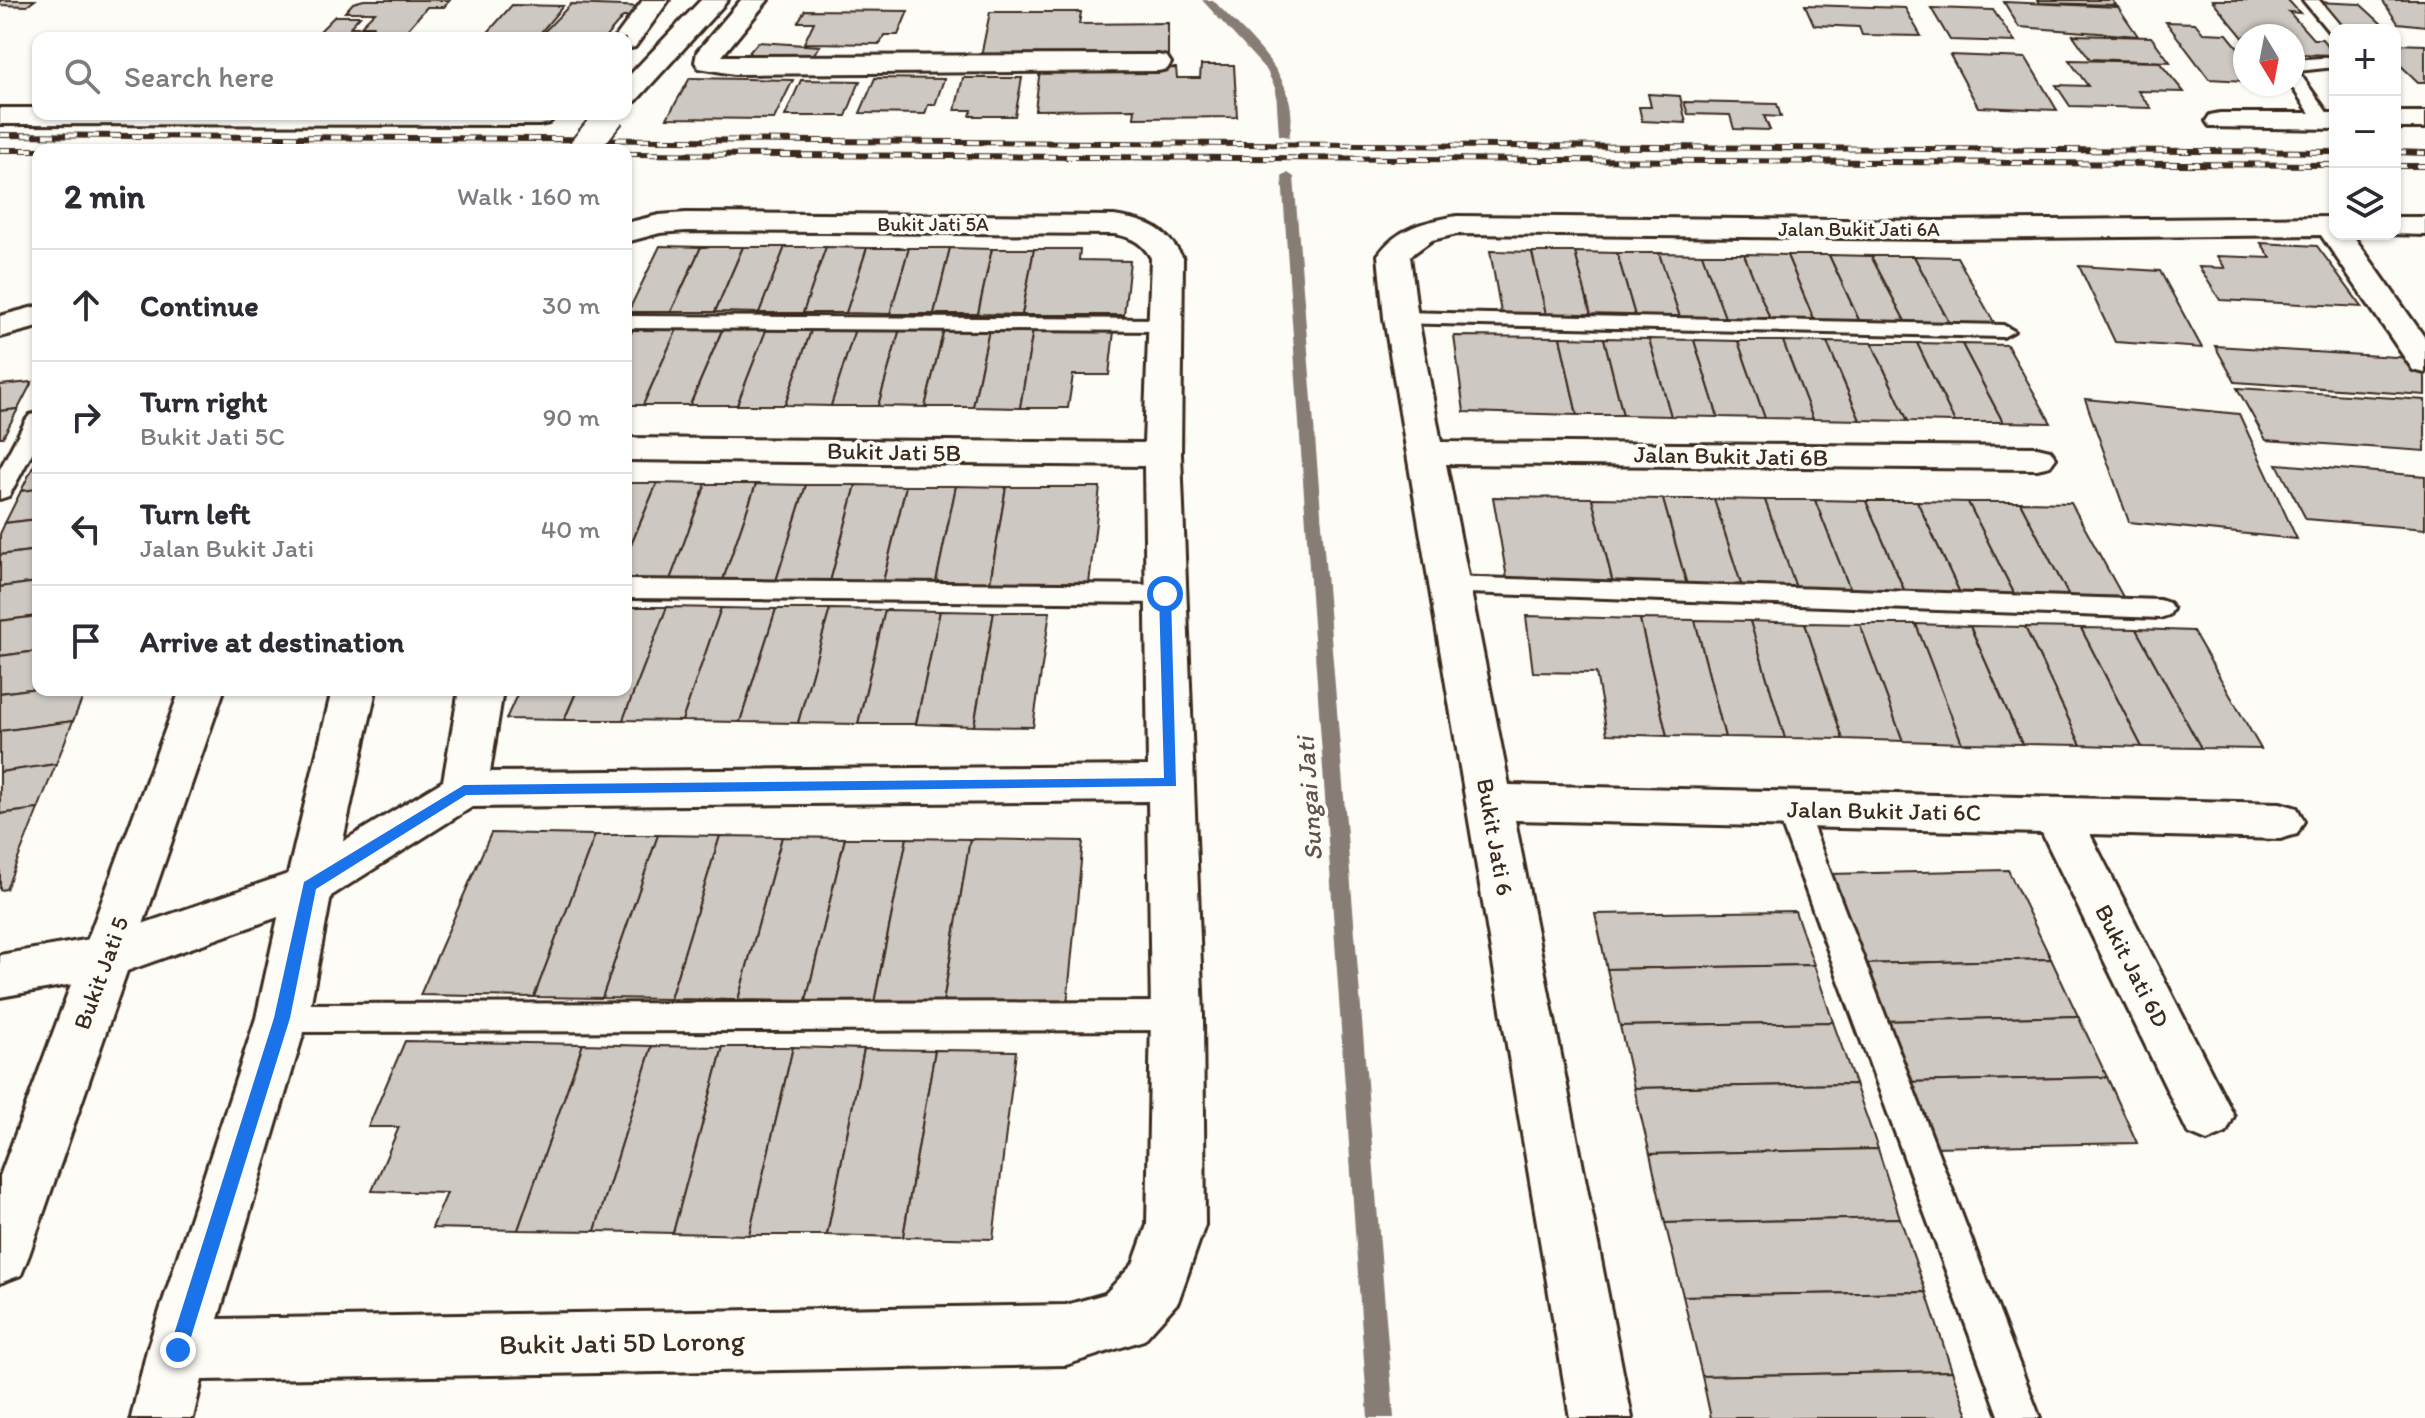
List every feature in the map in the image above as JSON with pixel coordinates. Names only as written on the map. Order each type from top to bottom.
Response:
[{"type":"street","points":[[632,33],[656,0]]},
{"type":"street","points":[[632,89],[715,0]]},
{"type":"street","points":[[755,0],[710,52],[708,62],[734,66],[1158,63]]},
{"type":"street","points":[[0,116],[32,116]]},
{"type":"street","points":[[587,144],[606,120]]},
{"type":"street","points":[[2401,120],[2425,120]]},
{"type":"street","points":[[2220,121],[2329,121]]},
{"type":"street","name":"Bukit Jati 5A","points":[[632,231],[659,224],[686,222],[1114,225],[1140,229],[1156,239],[1167,258]]},
{"type":"street","name":"Jalan Bukit Jati 6A","points":[[1394,255],[1405,240],[1424,231],[1457,225],[2329,230]]},
{"type":"street","points":[[2401,226],[2425,226]]},
{"type":"street","points":[[2341,240],[2425,363]]},
{"type":"street","name":"Bukit Jati 6","points":[[1394,255],[1401,318],[1425,453],[1601,1418]]},
{"type":"street","name":"Bukit Jati 5D Lorong","points":[[178,1350],[1066,1335],[1123,1319],[1157,1282],[1176,1225],[1177,1016],[1162,455],[1167,258]]},
{"type":"street","points":[[0,327],[32,318]]},
{"type":"street","name":"Bukit Jati 5B","points":[[632,449],[1162,455]]},
{"type":"street","name":"Jalan Bukit Jati 6B","points":[[1425,453],[2037,458]]},
{"type":"street","name":"Bukit Jati 5","points":[[0,1255],[200,696]]},
{"type":"street","points":[[162,1418],[178,1350],[282,1018],[353,696]]},
{"type":"street","points":[[464,790],[480,696]]},
{"type":"street","points":[[0,976],[107,957],[309,886],[464,790],[1171,783]]},
{"type":"street","name":"Jalan Bukit Jati 6C","points":[[1489,802],[2280,821]]},
{"type":"street","name":"Bukit Jati 6D","points":[[2057,815],[2207,1116]]},
{"type":"lane","points":[[2311,0],[2331,24]]},
{"type":"lane","points":[[2305,63],[2329,62]]},
{"type":"lane","points":[[2305,90],[2329,120]]},
{"type":"lane","points":[[1401,318],[2003,331]]},
{"type":"lane","points":[[632,322],[1165,325]]},
{"type":"lane","points":[[0,491],[32,431]]},
{"type":"lane","points":[[1449,586],[2160,609]]},
{"type":"lane","points":[[632,589],[1165,594]]},
{"type":"lane","points":[[1791,809],[2020,1418]]},
{"type":"lane","points":[[282,1018],[1177,1016]]},
{"type":"building","points":[[0,0],[35,0],[27,6],[0,5]]},
{"type":"building","points":[[364,0],[450,0],[444,7],[427,7],[405,32],[368,32],[373,26],[361,26],[375,12],[345,12],[353,3]]},
{"type":"building","points":[[2038,0],[2112,0],[2116,5],[2040,3]]},
{"type":"building","points":[[2212,0],[2288,0],[2300,13],[2289,12],[2300,24],[2233,25]]},
{"type":"building","points":[[2382,0],[2425,0],[2425,26],[2398,23]]},
{"type":"building","points":[[2004,2],[2118,7],[2138,36],[2019,27]]},
{"type":"building","points":[[2316,2],[2360,4],[2382,24],[2338,24]]},
{"type":"building","points":[[571,4],[646,7],[637,17],[623,17],[610,32],[544,32]]},
{"type":"building","points":[[512,5],[563,6],[541,32],[488,32]]},
{"type":"building","points":[[1805,5],[1905,8],[1921,36],[1862,35],[1859,27],[1814,25]]},
{"type":"building","points":[[1931,8],[1993,10],[2015,42],[1950,40]]},
{"type":"building","points":[[805,10],[908,11],[898,35],[884,35],[880,44],[804,43],[814,22],[798,22]]},
{"type":"building","points":[[990,12],[1081,12],[1079,24],[1168,23],[1168,60],[980,61]]},
{"type":"building","points":[[335,16],[360,16],[350,27],[369,27],[364,32],[319,32]]},
{"type":"building","points":[[2166,22],[2195,23],[2203,33],[2227,34],[2233,41],[2233,80],[2209,79]]},
{"type":"building","points":[[2305,30],[2313,39],[2322,39],[2329,48],[2329,55],[2305,54]]},
{"type":"building","points":[[2073,35],[2151,37],[2170,62],[2090,59]]},
{"type":"building","points":[[758,42],[820,46],[805,65],[742,61]]},
{"type":"building","points":[[2401,44],[2425,45],[2425,82],[2418,82],[2401,66]]},
{"type":"building","points":[[1950,55],[2026,58],[2057,110],[1978,107]]},
{"type":"building","points":[[2069,60],[2159,62],[2184,92],[2138,91],[2151,108],[2070,106],[2056,85],[2088,86]]},
{"type":"building","points":[[1201,65],[1234,65],[1237,117],[1134,118],[1135,109],[1035,110],[1040,69],[1176,68],[1177,78],[1200,78]]},
{"type":"building","points":[[690,78],[793,80],[774,119],[667,118]]},
{"type":"building","points":[[875,78],[944,79],[935,105],[928,105],[925,114],[860,113]]},
{"type":"building","points":[[963,78],[1022,78],[1015,116],[970,116],[972,110],[955,110]]},
{"type":"building","points":[[801,80],[860,81],[846,116],[785,116]]},
{"type":"building","points":[[1648,94],[1680,96],[1686,123],[1642,121],[1639,107],[1651,107]]},
{"type":"building","points":[[1684,102],[1777,104],[1781,117],[1764,116],[1770,130],[1734,129],[1730,115],[1688,114]]},
{"type":"building","points":[[2261,243],[2317,246],[2362,307],[2220,300],[2199,267],[2225,268],[2217,256],[2271,258]]},
{"type":"building","points":[[660,246],[701,247],[671,312],[632,312],[632,304]]},
{"type":"building","points":[[701,247],[743,247],[715,312],[671,312]]},
{"type":"building","points":[[743,247],[785,247],[759,313],[715,312]]},
{"type":"building","points":[[785,247],[826,247],[803,313],[759,313]]},
{"type":"building","points":[[826,247],[867,248],[846,313],[803,313]]},
{"type":"building","points":[[867,248],[909,248],[890,314],[846,313]]},
{"type":"building","points":[[909,248],[950,248],[934,314],[890,314]]},
{"type":"building","points":[[950,248],[992,249],[978,314],[934,314]]},
{"type":"building","points":[[992,249],[1034,249],[1022,315],[978,314]]},
{"type":"building","points":[[1034,249],[1080,249],[1079,260],[1130,261],[1124,315],[1022,315]]},
{"type":"building","points":[[1490,251],[1532,252],[1547,318],[1502,318]]},
{"type":"building","points":[[1532,252],[1575,252],[1592,319],[1547,318]]},
{"type":"building","points":[[1575,252],[1617,253],[1636,319],[1592,319]]},
{"type":"building","points":[[1617,253],[1659,253],[1681,320],[1636,319]]},
{"type":"building","points":[[1659,253],[1702,254],[1726,320],[1681,320]]},
{"type":"building","points":[[1702,254],[1744,254],[1771,321],[1726,320]]},
{"type":"building","points":[[1744,254],[1787,255],[1815,322],[1771,321]]},
{"type":"building","points":[[1787,255],[1829,255],[1860,322],[1815,322]]},
{"type":"building","points":[[1829,255],[1871,256],[1906,323],[1860,322]]},
{"type":"building","points":[[1871,256],[1914,256],[1950,324],[1906,323]]},
{"type":"building","points":[[1914,256],[1957,257],[1995,324],[1950,324]]},
{"type":"building","points":[[2079,266],[2160,271],[2202,348],[2115,342]]},
{"type":"building","points":[[634,327],[678,327],[643,405],[632,405]]},
{"type":"building","points":[[678,327],[723,328],[690,405],[643,405]]},
{"type":"building","points":[[723,328],[767,328],[737,405],[690,405]]},
{"type":"building","points":[[767,328],[812,328],[785,405],[737,405]]},
{"type":"building","points":[[812,328],[855,329],[831,406],[785,405]]},
{"type":"building","points":[[855,329],[900,329],[878,406],[831,406]]},
{"type":"building","points":[[900,329],[944,329],[925,407],[878,406]]},
{"type":"building","points":[[944,329],[989,330],[973,407],[925,407]]},
{"type":"building","points":[[989,330],[1033,330],[1020,408],[973,407]]},
{"type":"building","points":[[1033,330],[1114,331],[1109,375],[1073,375],[1068,408],[1020,408]]},
{"type":"building","points":[[1454,336],[1560,337],[1577,415],[1464,412]]},
{"type":"building","points":[[1560,337],[1604,338],[1623,415],[1577,415]]},
{"type":"building","points":[[1604,338],[1649,339],[1671,416],[1623,415]]},
{"type":"building","points":[[1649,339],[1694,340],[1718,417],[1671,416]]},
{"type":"building","points":[[1694,340],[1738,341],[1765,418],[1718,417]]},
{"type":"building","points":[[1738,341],[1783,341],[1813,419],[1765,418]]},
{"type":"building","points":[[1783,341],[1827,342],[1860,420],[1813,419]]},
{"type":"building","points":[[1827,342],[1872,343],[1908,421],[1860,420]]},
{"type":"building","points":[[1872,343],[1917,343],[1955,422],[1908,421]]},
{"type":"building","points":[[1917,343],[1962,344],[2003,422],[1955,422]]},
{"type":"building","points":[[1962,344],[2007,345],[2051,423],[2003,422]]},
{"type":"building","points":[[2215,346],[2412,358],[2425,377],[2425,395],[2235,382]]},
{"type":"building","points":[[32,382],[18,409],[0,411],[0,385]]},
{"type":"building","points":[[2237,388],[2425,400],[2425,451],[2266,440]]},
{"type":"building","points":[[2085,399],[2239,414],[2297,539],[2129,522]]},
{"type":"building","points":[[18,409],[3,437],[0,437],[0,411]]},
{"type":"building","points":[[2277,464],[2425,476],[2425,529],[2306,519]]},
{"type":"building","points":[[32,469],[32,490],[21,491]]},
{"type":"building","points":[[632,483],[657,483],[632,543]]},
{"type":"building","points":[[657,483],[706,484],[670,580],[632,579],[632,543]]},
{"type":"building","points":[[706,484],[756,484],[723,580],[670,580]]},
{"type":"building","points":[[756,484],[806,485],[776,581],[723,580]]},
{"type":"building","points":[[806,485],[856,485],[830,582],[776,581]]},
{"type":"building","points":[[856,485],[906,486],[883,582],[830,582]]},
{"type":"building","points":[[906,486],[956,486],[936,582],[883,582]]},
{"type":"building","points":[[956,486],[1006,487],[990,583],[936,582]]},
{"type":"building","points":[[1006,487],[1100,487],[1089,584],[990,583]]},
{"type":"building","points":[[32,490],[32,520],[5,523],[21,491]]},
{"type":"building","points":[[1493,497],[1592,498],[1615,591],[1509,590]]},
{"type":"building","points":[[1592,498],[1663,499],[1689,592],[1615,591]]},
{"type":"building","points":[[1663,499],[1714,499],[1744,593],[1689,592]]},
{"type":"building","points":[[1714,499],[1765,500],[1798,593],[1744,593]]},
{"type":"building","points":[[1765,500],[1815,500],[1852,594],[1798,593]]},
{"type":"building","points":[[1815,500],[1866,501],[1906,594],[1852,594]]},
{"type":"building","points":[[1866,501],[1917,501],[1961,595],[1906,594]]},
{"type":"building","points":[[1917,501],[1968,502],[2015,595],[1961,595]]},
{"type":"building","points":[[1968,502],[2020,502],[2069,596],[2015,595]]},
{"type":"building","points":[[2020,502],[2071,503],[2123,597],[2069,596]]},
{"type":"building","points":[[32,520],[32,551],[0,555],[0,534],[5,523]]},
{"type":"building","points":[[32,551],[32,583],[0,587],[0,555]]},
{"type":"building","points":[[32,583],[32,617],[0,621],[0,587]]},
{"type":"building","points":[[632,607],[667,607],[623,720],[564,720],[574,696],[632,696]]},
{"type":"building","points":[[667,607],[721,608],[682,721],[623,720]]},
{"type":"building","points":[[721,608],[776,609],[740,722],[682,721]]},
{"type":"building","points":[[776,609],[830,609],[798,723],[740,722]]},
{"type":"building","points":[[830,609],[885,610],[858,724],[798,723]]},
{"type":"building","points":[[885,610],[940,611],[916,724],[858,724]]},
{"type":"building","points":[[940,611],[994,612],[974,726],[916,724]]},
{"type":"building","points":[[994,612],[1050,612],[1033,727],[974,726]]},
{"type":"building","points":[[1526,616],[1640,619],[1667,736],[1607,734],[1596,673],[1533,672]]},
{"type":"building","points":[[32,617],[32,652],[0,656],[0,621]]},
{"type":"building","points":[[1640,619],[1695,620],[1725,737],[1667,736]]},
{"type":"building","points":[[1695,620],[1750,621],[1785,738],[1725,737]]},
{"type":"building","points":[[1750,621],[1805,623],[1843,739],[1785,738]]},
{"type":"building","points":[[1805,623],[1860,624],[1903,741],[1843,739]]},
{"type":"building","points":[[1860,624],[1916,624],[1962,743],[1903,741]]},
{"type":"building","points":[[1916,624],[1970,626],[2022,744],[1962,743]]},
{"type":"building","points":[[1970,626],[2025,627],[2081,745],[2022,744]]},
{"type":"building","points":[[2025,627],[2081,628],[2142,747],[2081,745]]},
{"type":"building","points":[[2081,628],[2136,629],[2201,748],[2142,747]]},
{"type":"building","points":[[2136,629],[2193,631],[2261,749],[2201,748]]},
{"type":"building","points":[[32,652],[32,689],[0,693],[0,656]]},
{"type":"building","points":[[32,689],[32,696],[83,696],[73,721],[0,731],[0,693]]},
{"type":"building","points":[[516,696],[574,696],[564,720],[506,719]]},
{"type":"building","points":[[73,721],[56,764],[0,772],[0,731]]},
{"type":"building","points":[[56,764],[38,809],[0,814],[0,772]]},
{"type":"building","points":[[38,809],[6,889],[0,890],[0,814]]},
{"type":"building","points":[[491,833],[595,835],[534,997],[420,995]]},
{"type":"building","points":[[595,835],[658,835],[602,998],[534,997]]},
{"type":"building","points":[[658,835],[720,836],[670,999],[602,998]]},
{"type":"building","points":[[720,836],[782,837],[738,1000],[670,999]]},
{"type":"building","points":[[782,837],[845,838],[806,1001],[738,1000]]},
{"type":"building","points":[[845,838],[907,838],[874,1003],[806,1001]]},
{"type":"building","points":[[907,838],[970,839],[943,1003],[874,1003]]},
{"type":"building","points":[[970,839],[1083,841],[1067,1005],[943,1003]]},
{"type":"building","points":[[2008,870],[2051,959],[1863,964],[1830,874]]},
{"type":"building","points":[[1795,911],[1814,965],[1607,969],[1595,914]]},
{"type":"building","points":[[2051,959],[2078,1016],[1885,1021],[1863,964]]},
{"type":"building","points":[[1814,965],[1833,1022],[1620,1026],[1607,969]]},
{"type":"building","points":[[2078,1016],[2107,1077],[1908,1082],[1885,1021]]},
{"type":"building","points":[[1833,1022],[1855,1084],[1634,1088],[1620,1026]]},
{"type":"building","points":[[405,1041],[583,1044],[518,1230],[432,1228],[447,1193],[372,1191],[399,1127],[368,1127]]},
{"type":"building","points":[[583,1044],[652,1046],[595,1231],[518,1230]]},
{"type":"building","points":[[652,1046],[723,1047],[673,1233],[595,1231]]},
{"type":"building","points":[[723,1047],[793,1047],[749,1235],[673,1233]]},
{"type":"building","points":[[793,1047],[864,1049],[827,1235],[749,1235]]},
{"type":"building","points":[[864,1049],[935,1050],[903,1237],[827,1235]]},
{"type":"building","points":[[935,1050],[1016,1051],[993,1239],[903,1237]]},
{"type":"building","points":[[2107,1077],[2137,1143],[1932,1147],[1908,1082]]},
{"type":"building","points":[[1855,1084],[1878,1149],[1650,1154],[1634,1088]]},
{"type":"building","points":[[1878,1149],[1900,1218],[1665,1223],[1650,1154]]},
{"type":"building","points":[[1900,1218],[1926,1292],[1683,1296],[1665,1223]]},
{"type":"building","points":[[1926,1292],[1952,1371],[1702,1376],[1683,1296]]},
{"type":"building","points":[[1952,1371],[1969,1418],[1711,1418],[1702,1376]]},
{"type":"waterway","name":"Sungai Jati","points":[[1207,0],[1272,70],[1282,90],[1285,135]]},
{"type":"waterway","name":"Sungai Jati","points":[[1288,177],[1381,1418]]},
{"type":"railway","points":[[0,135],[2329,152]]},
{"type":"railway","points":[[0,150],[32,150]]},
{"type":"railway","points":[[2401,152],[2425,153]]},
{"type":"railway","points":[[632,154],[2329,165]]},
{"type":"railway","points":[[2401,166],[2425,166]]},
{"type":"route","points":[[178,1350],[282,1018],[309,886],[464,790],[1171,783],[1165,594]]}]
